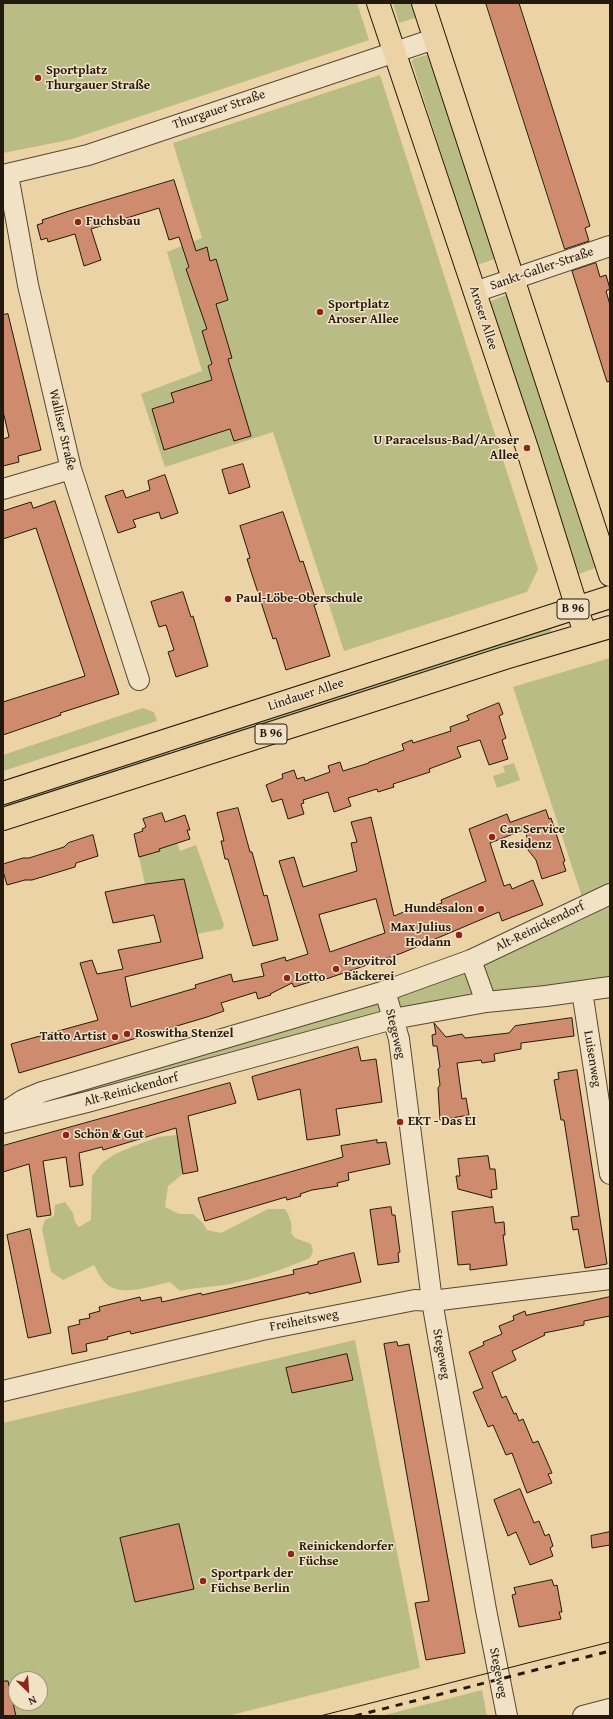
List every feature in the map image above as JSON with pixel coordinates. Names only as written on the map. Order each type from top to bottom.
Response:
[{"type":"main road","name":"Aroser Allee","points":[[378,3],[475,292],[585,634]]},
{"type":"main road","points":[[423,3],[610,575]]},
{"type":"main road","name":"Lindauer Allee","points":[[3,793],[610,597]]},
{"type":"main road","name":"Lindauer Allee","points":[[3,819],[505,658],[610,627]]},
{"type":"street","name":"Thurgauer Straße","points":[[5,175],[88,154],[434,39]]},
{"type":"street","name":"Walliser Straße","points":[[5,175],[28,285],[71,469],[139,680]]},
{"type":"street","name":"Sankt-Galler-Straße","points":[[475,292],[610,246]]},
{"type":"street","points":[[3,489],[71,469]]},
{"type":"street","name":"Alt-Reinickendorf","points":[[3,1113],[23,1100],[42,1092],[385,991],[471,960],[610,894]]},
{"type":"street","points":[[471,960],[486,1002]]},
{"type":"street","name":"Alt-Reinickendorf","points":[[3,1123],[393,1019],[486,1002],[610,987]]},
{"type":"street","name":"Stegeweg","points":[[385,991],[399,1039],[432,1301],[491,1639],[506,1716]]},
{"type":"street","name":"Luisenweg","points":[[582,991],[610,1174]]},
{"type":"street","points":[[251,1030],[258,1056]]},
{"type":"street","name":"Freiheitsweg","points":[[3,1391],[262,1330],[415,1300],[432,1301],[610,1279]]},
{"type":"street","points":[[583,1716],[610,1709]]},
{"type":"green space","points":[[3,3],[357,3],[369,40],[69,140],[3,153]]},
{"type":"green space","points":[[393,3],[417,3],[421,16],[399,23]]},
{"type":"green space","points":[[430,54],[498,258],[477,265],[412,62],[413,59]]},
{"type":"green space","name":"Sportplatz Aroser Allee","points":[[380,75],[538,569],[527,592],[344,651],[273,432],[165,467],[141,394],[202,371],[167,252],[202,238],[173,143]]},
{"type":"green space","points":[[509,294],[598,567],[576,575],[489,303]]},
{"type":"green space","points":[[549,625],[553,636],[183,754],[179,743]]},
{"type":"green space","points":[[610,658],[610,894],[585,906],[513,687]]},
{"type":"green space","points":[[143,708],[154,712],[157,721],[3,771],[3,755]]},
{"type":"green space","points":[[168,747],[172,758],[3,812],[3,800]]},
{"type":"green space","points":[[514,763],[520,780],[497,788],[493,776],[505,772],[503,766]]},
{"type":"green space","points":[[177,843],[180,851],[196,845],[224,925],[222,929],[197,934],[184,880],[145,884],[139,857],[160,851],[158,845],[168,846]]},
{"type":"green space","points":[[610,903],[610,980],[30,1112],[26,1106]]},
{"type":"green space","points":[[177,1135],[183,1174],[168,1186],[165,1207],[179,1214],[193,1214],[202,1222],[207,1230],[221,1233],[268,1209],[285,1209],[291,1221],[291,1233],[295,1238],[311,1244],[313,1251],[310,1258],[240,1282],[180,1291],[170,1282],[134,1290],[116,1289],[108,1285],[102,1279],[94,1265],[63,1280],[51,1272],[42,1229],[45,1220],[54,1216],[55,1205],[65,1202],[73,1213],[75,1222],[79,1227],[91,1220],[92,1176],[102,1163],[115,1154],[158,1137]]},
{"type":"green space","name":"Sportpark der Füchse Berlin","points":[[355,1340],[420,1668],[227,1716],[3,1716],[3,1423]]},
{"type":"green space","points":[[482,1690],[487,1716],[381,1716]]},
{"type":"building","points":[[486,3],[519,3],[590,226],[585,228],[589,241],[565,249]]},
{"type":"building","points":[[174,180],[196,251],[207,247],[210,261],[216,259],[228,300],[216,304],[232,358],[228,359],[251,436],[234,441],[230,429],[164,450],[152,409],[174,402],[171,393],[212,380],[208,366],[212,364],[202,331],[207,329],[186,269],[189,267],[179,237],[169,240],[159,208],[91,229],[101,260],[84,266],[75,234],[48,242],[47,238],[41,240],[37,225],[43,223],[42,220],[69,211]]},
{"type":"building","points":[[596,263],[600,277],[606,275],[610,289],[606,291],[610,305],[610,381],[607,382],[572,271]]},
{"type":"building","points":[[8,314],[41,450],[18,456],[19,462],[3,466],[3,439],[9,437],[3,411],[3,315]]},
{"type":"building","points":[[243,464],[250,487],[229,494],[222,470]]},
{"type":"building","points":[[165,475],[178,513],[161,519],[159,512],[133,520],[136,527],[118,533],[105,496],[123,490],[126,498],[150,490],[148,481]]},
{"type":"building","points":[[55,501],[119,694],[60,713],[61,715],[3,735],[3,702],[85,676],[36,528],[3,539],[3,511],[31,502],[33,508]]},
{"type":"building","points":[[283,512],[300,562],[303,561],[317,604],[314,605],[330,656],[286,670],[276,638],[273,639],[247,559],[250,558],[240,526]]},
{"type":"building","points":[[183,592],[191,617],[193,616],[208,666],[176,677],[168,652],[174,650],[166,625],[159,627],[151,602]]},
{"type":"building","points":[[499,703],[503,714],[499,716],[506,738],[502,740],[508,759],[489,765],[480,740],[457,747],[461,757],[429,769],[430,772],[393,784],[394,787],[378,792],[377,789],[348,798],[351,806],[334,812],[328,792],[303,800],[304,803],[301,804],[304,814],[288,819],[282,799],[272,802],[266,785],[283,778],[282,774],[294,770],[297,779],[304,777],[305,781],[330,772],[328,766],[340,762],[343,771],[369,763],[404,750],[402,744],[412,740],[413,743],[451,731],[450,727],[469,720],[467,716]]},
{"type":"building","points":[[238,808],[264,896],[267,895],[278,940],[253,946],[228,859],[225,859],[221,841],[224,841],[217,813]]},
{"type":"building","points":[[546,810],[549,819],[551,818],[565,861],[563,862],[566,871],[542,879],[536,860],[528,850],[526,829],[490,843],[504,886],[510,884],[512,889],[533,880],[543,905],[502,921],[499,912],[402,953],[329,978],[317,982],[316,980],[294,987],[292,983],[270,994],[271,995],[258,999],[256,992],[221,1003],[224,1011],[207,1017],[19,1073],[11,1044],[98,1020],[80,963],[92,960],[97,974],[123,969],[118,950],[161,942],[154,915],[113,923],[105,892],[146,884],[184,879],[203,958],[125,977],[131,1007],[196,988],[195,985],[231,974],[233,982],[264,976],[261,964],[285,957],[286,961],[308,954],[279,861],[294,857],[303,887],[357,871],[351,843],[357,842],[351,822],[371,817],[394,916],[418,906],[420,911],[442,903],[441,900],[486,881],[469,829],[507,814],[510,822]],"holes":[[[376,899],[385,933],[330,952],[319,915]]]},
{"type":"building","points":[[162,813],[165,822],[185,815],[190,830],[187,830],[190,839],[159,849],[160,851],[139,857],[134,834],[143,831],[142,829],[146,827],[143,819]]},
{"type":"building","points":[[93,835],[98,856],[76,863],[75,867],[32,880],[25,880],[7,885],[3,871],[3,864],[23,858],[29,858],[64,847],[68,843]]},
{"type":"building","points":[[572,1018],[574,1036],[521,1043],[521,1049],[494,1054],[495,1061],[482,1063],[481,1060],[457,1063],[462,1099],[466,1098],[469,1115],[440,1120],[438,1088],[440,1085],[438,1069],[440,1067],[437,1046],[433,1046],[432,1035],[436,1034],[434,1023],[446,1037],[462,1034],[465,1038],[509,1033],[515,1026]]},
{"type":"building","points":[[358,1047],[361,1061],[376,1059],[382,1102],[336,1109],[340,1135],[307,1140],[300,1089],[258,1100],[252,1077]]},
{"type":"building","points":[[577,1070],[607,1264],[585,1268],[578,1229],[573,1230],[571,1217],[579,1216],[564,1120],[561,1120],[554,1080],[559,1079],[558,1073]]},
{"type":"building","points":[[230,1083],[236,1103],[188,1116],[198,1171],[183,1174],[176,1128],[103,1150],[102,1147],[79,1153],[83,1185],[70,1187],[66,1157],[43,1161],[51,1215],[37,1217],[29,1164],[3,1172],[3,1146]]},
{"type":"building","points":[[377,1140],[377,1143],[386,1142],[390,1164],[348,1173],[349,1180],[337,1183],[338,1186],[312,1190],[300,1194],[301,1196],[287,1200],[286,1197],[205,1221],[198,1198],[343,1157],[341,1146]]},
{"type":"building","points":[[488,1156],[490,1169],[495,1169],[497,1189],[491,1190],[492,1198],[458,1189],[456,1176],[460,1176],[458,1159]]},
{"type":"building","points":[[391,1207],[392,1215],[395,1215],[400,1252],[398,1253],[399,1262],[378,1265],[370,1210]]},
{"type":"building","points":[[493,1207],[495,1223],[504,1222],[505,1235],[503,1235],[507,1265],[470,1270],[470,1264],[458,1265],[452,1212]]},
{"type":"building","points":[[30,1229],[51,1333],[28,1338],[7,1235]]},
{"type":"building","points":[[354,1253],[361,1282],[309,1294],[309,1292],[131,1334],[130,1331],[107,1337],[108,1339],[86,1344],[87,1351],[72,1354],[68,1327],[80,1324],[79,1320],[90,1318],[89,1314],[100,1311],[99,1307],[140,1297],[141,1301],[161,1297],[162,1302],[201,1293],[202,1295],[294,1274],[293,1270]]},
{"type":"building","points":[[610,1297],[610,1316],[584,1321],[584,1325],[544,1333],[545,1335],[512,1351],[516,1360],[492,1372],[502,1398],[506,1396],[514,1414],[516,1413],[519,1421],[523,1419],[533,1443],[538,1441],[552,1473],[548,1474],[552,1483],[527,1493],[512,1453],[506,1455],[493,1425],[488,1427],[473,1392],[483,1388],[469,1352],[484,1345],[483,1342],[502,1334],[499,1326],[514,1320],[513,1316],[525,1311],[526,1315]]},
{"type":"building","points":[[397,1342],[398,1346],[409,1344],[465,1653],[426,1660],[415,1603],[429,1601],[384,1344]]},
{"type":"building","points":[[347,1354],[353,1380],[292,1393],[286,1368]]},
{"type":"building","points":[[520,1489],[534,1523],[539,1521],[545,1536],[549,1534],[553,1546],[550,1548],[553,1556],[530,1565],[516,1532],[508,1536],[494,1500]]},
{"type":"building","points":[[179,1524],[194,1589],[135,1602],[120,1538]]},
{"type":"building","points":[[610,1532],[610,1545],[592,1548],[591,1536]]},
{"type":"building","points":[[552,1580],[554,1586],[557,1585],[562,1612],[559,1612],[561,1619],[519,1627],[512,1595],[516,1594],[514,1588]]},
{"type":"building","points":[[3,1681],[8,1681],[8,1711],[15,1711],[16,1716],[3,1716]]},
{"type":"tram line","points":[[320,1716],[610,1642]]},
{"type":"railway","points":[[355,1716],[610,1651]]},
{"type":"place","name":"Sportplatz Thurgauer Straße","points":[[38,78]]},
{"type":"place","name":"Fuchsbau","points":[[78,222]]},
{"type":"place","name":"Sportplatz Aroser Allee","points":[[320,312]]},
{"type":"place","name":"U Paracelsus-Bad/Aroser Allee","points":[[527,448]]},
{"type":"place","name":"Paul-Löbe-Oberschule","points":[[228,599]]},
{"type":"place","name":"Car Service Residenz","points":[[492,837]]},
{"type":"place","name":"Hundesalon","points":[[481,909]]},
{"type":"place","name":"Max Julius Hodann","points":[[459,935]]},
{"type":"place","name":"Provitrol Bäckerei","points":[[336,969]]},
{"type":"place","name":"Lotto","points":[[287,978]]},
{"type":"place","name":"Roswitha Stenzel","points":[[127,1034]]},
{"type":"place","name":"Tatto Artist","points":[[115,1037]]},
{"type":"place","name":"EKT - Das EI","points":[[400,1122]]},
{"type":"place","name":"Schön & Gut","points":[[66,1135]]},
{"type":"place","name":"Reinickendorfer Füchse","points":[[291,1554]]},
{"type":"place","name":"Sportpark der Füchse Berlin","points":[[203,1581]]}]
